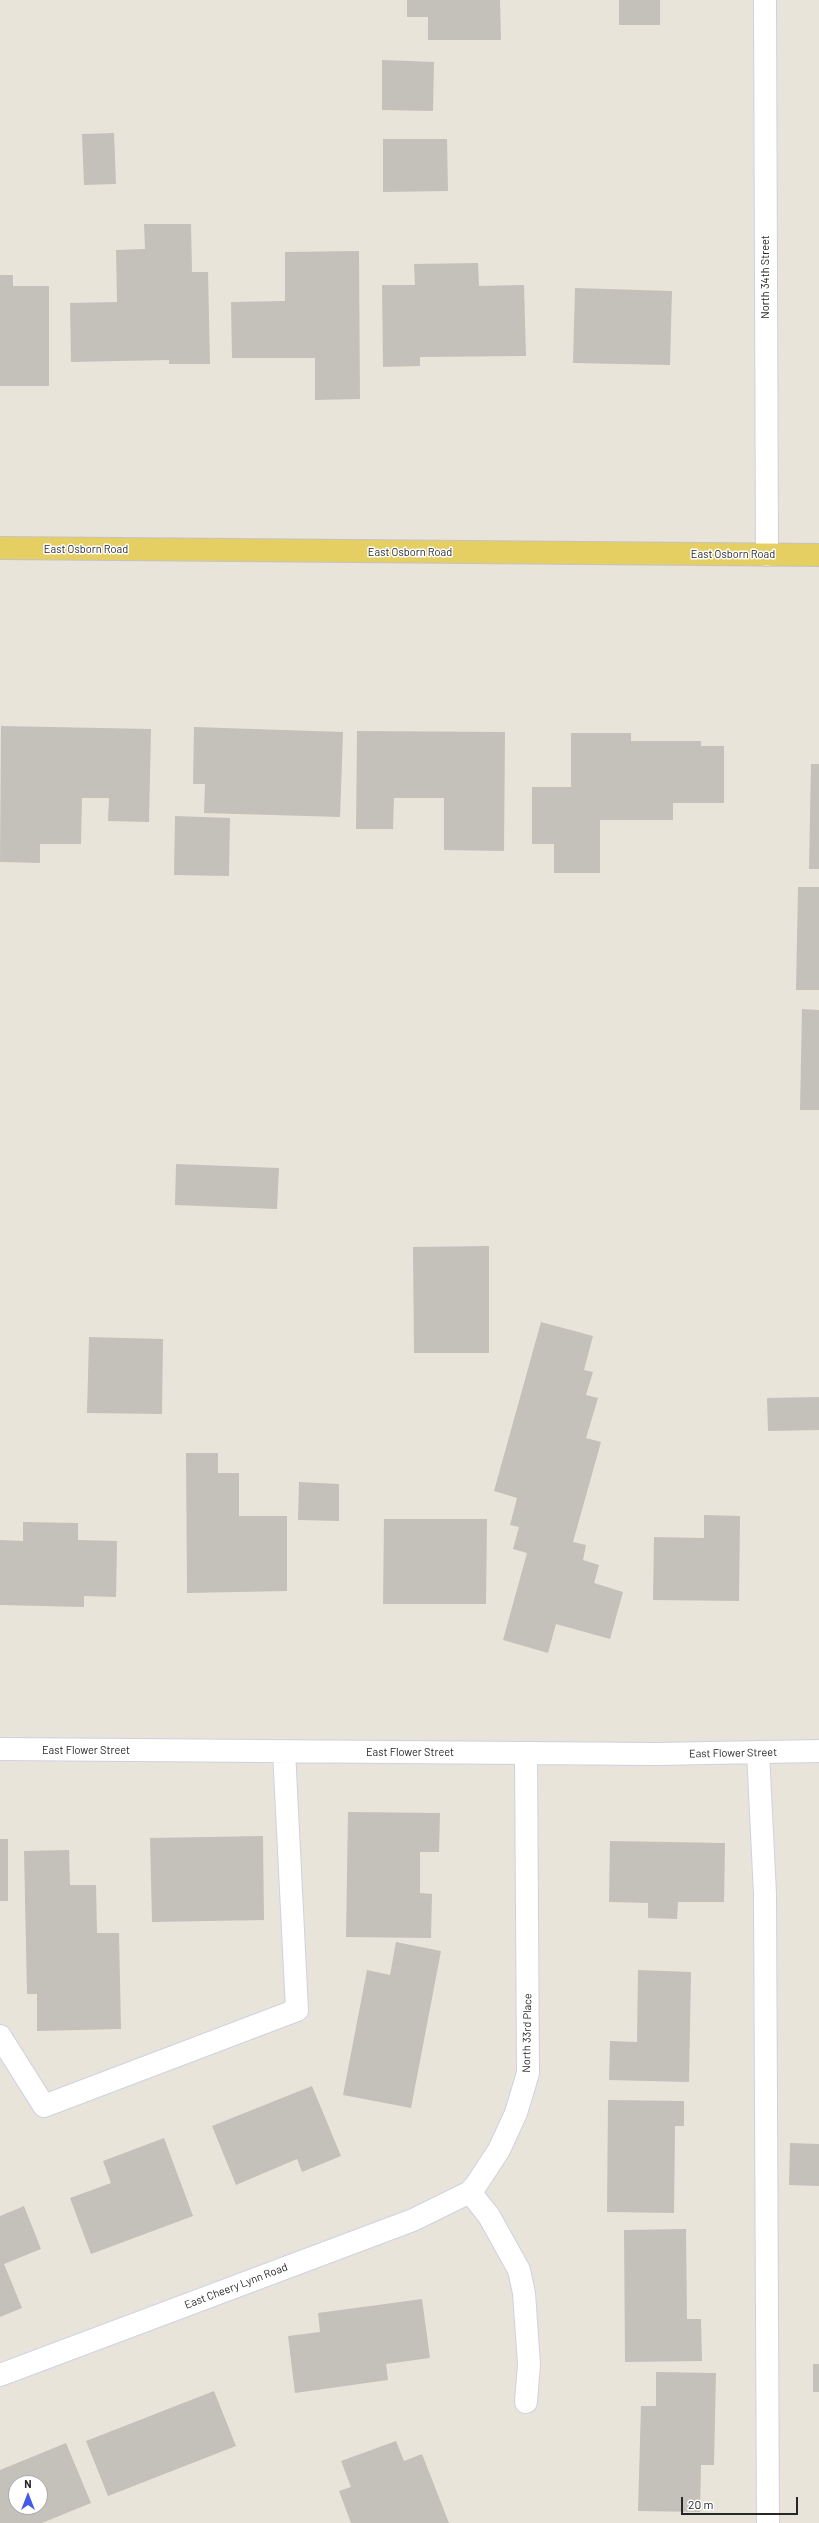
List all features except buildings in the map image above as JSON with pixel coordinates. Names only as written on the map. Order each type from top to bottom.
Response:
[{"type":"main road","name":"East Osborn Road","points":[[0,548],[819,555]]},
{"type":"street","name":"North 34th Street","points":[[765,0],[767,555]]},
{"type":"street","name":"East Flower Street","points":[[0,1749],[526,1753],[819,1751]]},
{"type":"street","points":[[0,2036],[44,2106],[297,2010],[284,1751]]},
{"type":"street","points":[[758,1752],[765,1894],[768,2523]]},
{"type":"street","name":"North 33rd Place","points":[[470,2192],[500,2150],[516,2113],[528,2073],[526,1753]]},
{"type":"street","points":[[470,2192],[489,2216],[519,2270],[524,2293],[529,2364],[526,2402]]},
{"type":"street","name":"East Cheery Lynn Road","points":[[0,2375],[413,2220],[470,2192]]}]
